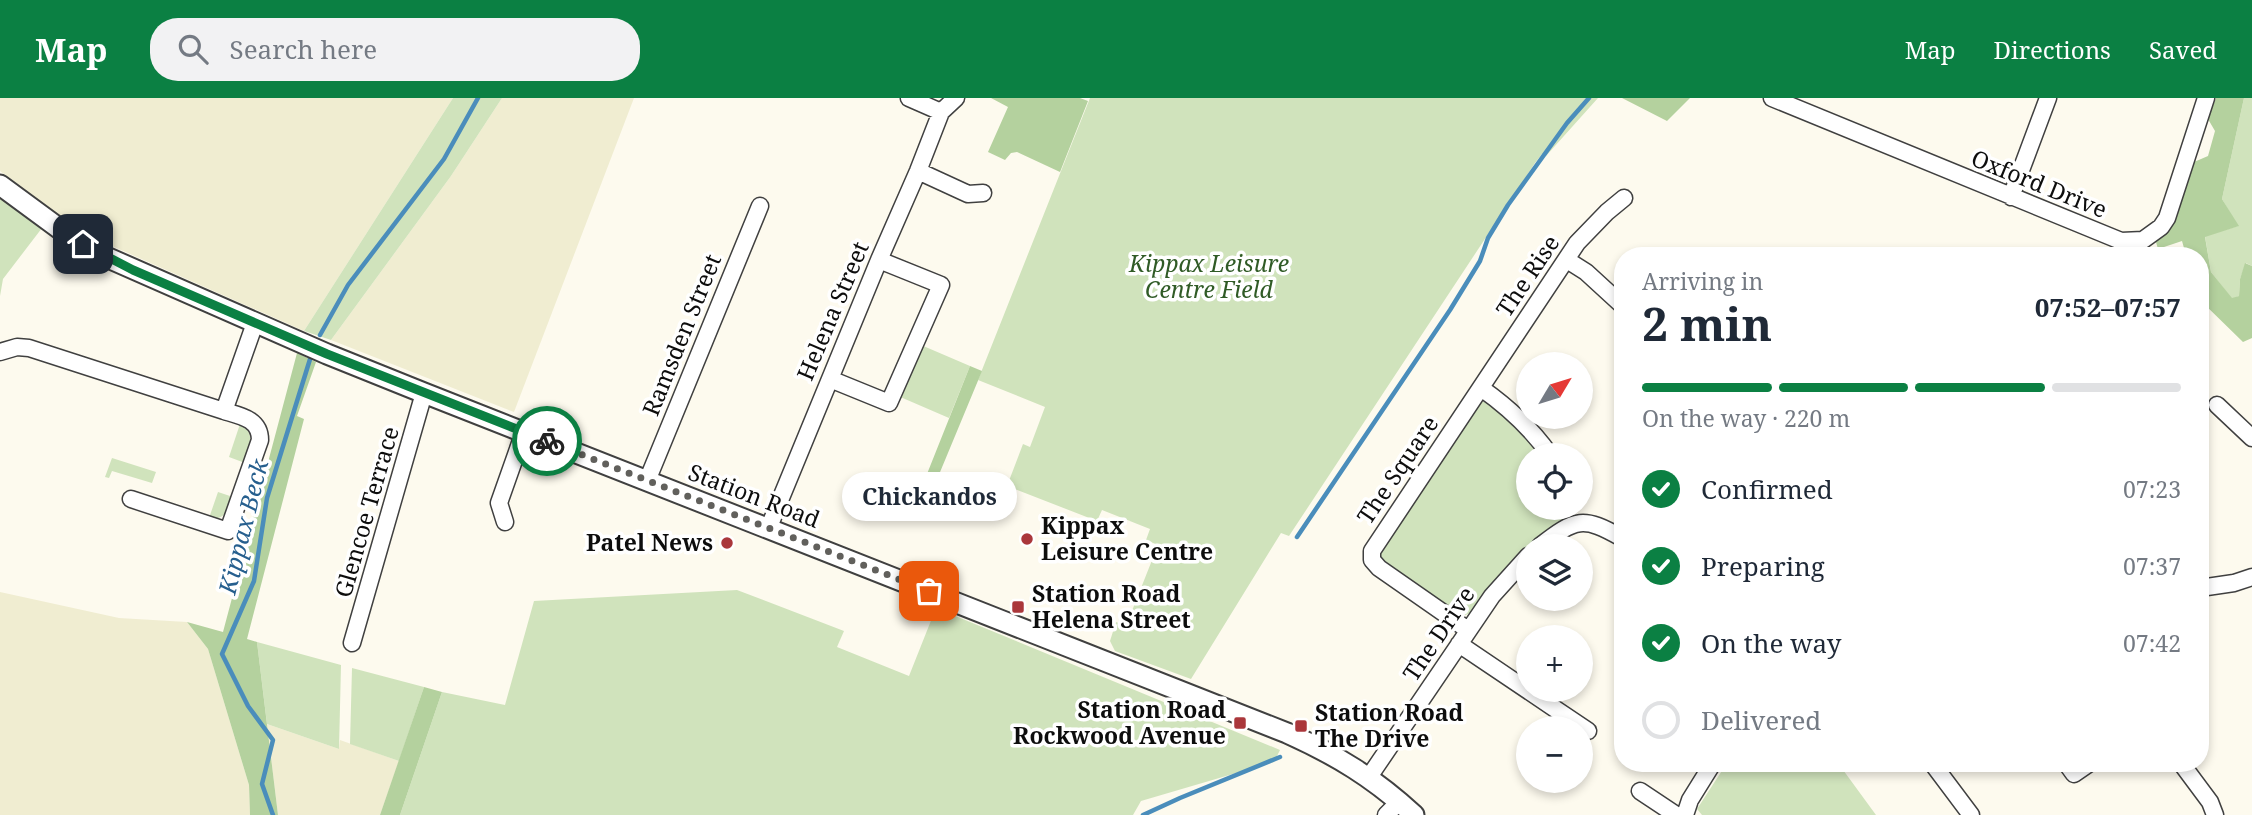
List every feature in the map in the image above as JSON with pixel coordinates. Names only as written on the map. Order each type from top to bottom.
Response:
[{"type":"street","points":[[909,98],[940,112],[956,98]]},
{"type":"street","name":"Oxford Drive","points":[[1772,98],[2121,241],[2143,240],[2161,228],[2167,218],[2206,98]]},
{"type":"street","points":[[2011,197],[2048,98]]},
{"type":"street","name":"Helena Street","points":[[769,527],[918,171],[940,112]]},
{"type":"street","points":[[918,171],[968,194],[984,193]]},
{"type":"street","name":"Station Road","points":[[0,185],[97,253],[255,323],[424,393],[1287,733],[1318,747],[1369,777],[1400,811]]},
{"type":"street","name":"The Rise","points":[[1481,388],[1591,227],[1624,198]]},
{"type":"street","name":"Ramsden Street","points":[[647,481],[760,206]]},
{"type":"street","points":[[830,379],[889,403],[941,285],[879,260]]},
{"type":"street","points":[[1567,260],[1586,272],[1614,298]]},
{"type":"street","points":[[224,411],[255,323]]},
{"type":"street","points":[[0,352],[29,348],[250,419],[255,423],[260,440],[228,531],[131,499]]},
{"type":"street","points":[[1481,388],[1506,405],[1540,443]]},
{"type":"street","name":"The Square","points":[[1464,637],[1379,568],[1371,556],[1374,546],[1481,388]]},
{"type":"street","name":"Glencoe Terrace","points":[[352,643],[424,393]]},
{"type":"street","points":[[2217,405],[2252,438]]},
{"type":"street","points":[[505,522],[499,503],[524,432]]},
{"type":"street","points":[[1557,534],[1565,528],[1587,523],[1597,524],[1614,534]]},
{"type":"street","name":"The Drive","points":[[1369,777],[1504,580],[1516,568]]},
{"type":"street","points":[[2209,587],[2252,577]]},
{"type":"street","points":[[1464,637],[1568,716]]},
{"type":"street","points":[[1685,815],[1690,800],[1707,772]]},
{"type":"street","points":[[1940,772],[1971,815]]},
{"type":"street","points":[[2188,772],[2210,802],[2215,815]]},
{"type":"street","points":[[1640,792],[1676,815]]},
{"type":"shaded area","points":[[0,98],[453,98],[304,331],[103,242],[51,210],[0,171]]},
{"type":"shaded area","points":[[502,98],[634,98],[514,412],[331,340],[451,176]]},
{"type":"shaded area","points":[[0,592],[119,618],[187,622],[208,649],[249,785],[250,815],[0,815]]},
{"type":"shaded area","points":[[267,724],[339,749],[340,740],[399,761],[380,815],[278,815]]},
{"type":"green space","points":[[453,98],[502,98],[451,176],[331,340],[304,331]]},
{"type":"green space","points":[[991,98],[1080,98],[1088,101],[1060,172],[1017,152],[1011,153],[1005,160],[988,152],[1008,107]]},
{"type":"green space","name":"Kippax Leisure Centre Field","points":[[1090,98],[1598,98],[1546,156],[1542,154],[1535,163],[1289,536],[1281,533],[1191,679],[1115,651],[1110,641],[1116,622],[1126,626],[1158,545],[1146,540],[1150,529],[1102,510],[1097,521],[1007,486],[1023,444],[1030,447],[1045,407],[978,380]]},
{"type":"green space","points":[[1622,98],[1690,98],[1667,121]]},
{"type":"green space","points":[[2216,98],[2244,98],[2222,199],[2239,226],[2205,237],[2207,247],[2184,247],[2182,241],[2157,247],[2156,242],[2175,216],[2194,162],[2208,156],[2215,131],[2208,119]]},
{"type":"green space","points":[[2244,98],[2252,98],[2252,266],[2246,263],[2240,279],[2239,296],[2232,299],[2211,272],[2209,247],[2205,236],[2238,226],[2222,199]]},
{"type":"green space","points":[[0,197],[42,228],[3,279],[0,296]]},
{"type":"green space","points":[[2209,260],[2211,272],[2232,298],[2239,296],[2245,263],[2252,266],[2252,338],[2243,342],[2209,309]]},
{"type":"green space","points":[[921,345],[970,366],[949,418],[898,396]]},
{"type":"green space","points":[[297,353],[316,362],[297,416],[304,419],[247,639],[257,642],[278,815],[250,815],[249,785],[208,649],[187,622],[223,632]]},
{"type":"green space","points":[[970,366],[982,371],[933,489],[923,484]]},
{"type":"green space","points":[[1487,401],[1504,413],[1531,443],[1516,443],[1516,520],[1562,520],[1548,534],[1516,534],[1516,558],[1475,609],[1462,616],[1382,564],[1377,553],[1478,403]]},
{"type":"green space","points":[[240,424],[250,436],[245,463],[229,457]]},
{"type":"green space","points":[[112,458],[156,472],[152,483],[112,471],[109,478],[105,477]]},
{"type":"green space","points":[[218,492],[233,497],[222,516],[209,518]]},
{"type":"green space","points":[[737,590],[844,631],[837,647],[909,676],[936,608],[1280,750],[1274,762],[1141,801],[1133,815],[400,815],[442,692],[505,705],[534,601]]},
{"type":"green space","points":[[257,642],[341,665],[339,749],[267,724]]},
{"type":"green space","points":[[352,668],[424,687],[399,761],[350,744]]},
{"type":"green space","points":[[424,687],[442,692],[400,815],[380,815]]},
{"type":"green space","points":[[1721,772],[1845,772],[1876,815],[1702,815],[1697,809]]},
{"type":"waterway","name":"Kippax Beck","points":[[320,335],[348,285],[444,159],[478,98]]},
{"type":"waterway","points":[[1297,537],[1450,310],[1480,261],[1488,238],[1508,205],[1567,123],[1589,98]]},
{"type":"waterway","name":"Kippax Beck","points":[[273,815],[262,784],[273,740],[248,706],[222,654],[254,581],[267,498],[311,356]]},
{"type":"waterway","points":[[1143,815],[1280,757]]},
{"type":"way so far","points":[[547,441],[929,591]]},
{"type":"place","name":"Kippax Leisure Centre","points":[[1027,539]]},
{"type":"place","name":"Patel News","points":[[727,543]]},
{"type":"place","name":"Chickandos","points":[[929,591]]},
{"type":"place","name":"Station Road Helena Street","points":[[1018,607]]},
{"type":"place","name":"Station Road Rockwood Avenue","points":[[1240,723]]},
{"type":"place","name":"Station Road The Drive","points":[[1301,726]]},
{"type":"route","points":[[83,244],[133,270],[327,354],[547,441]]}]
